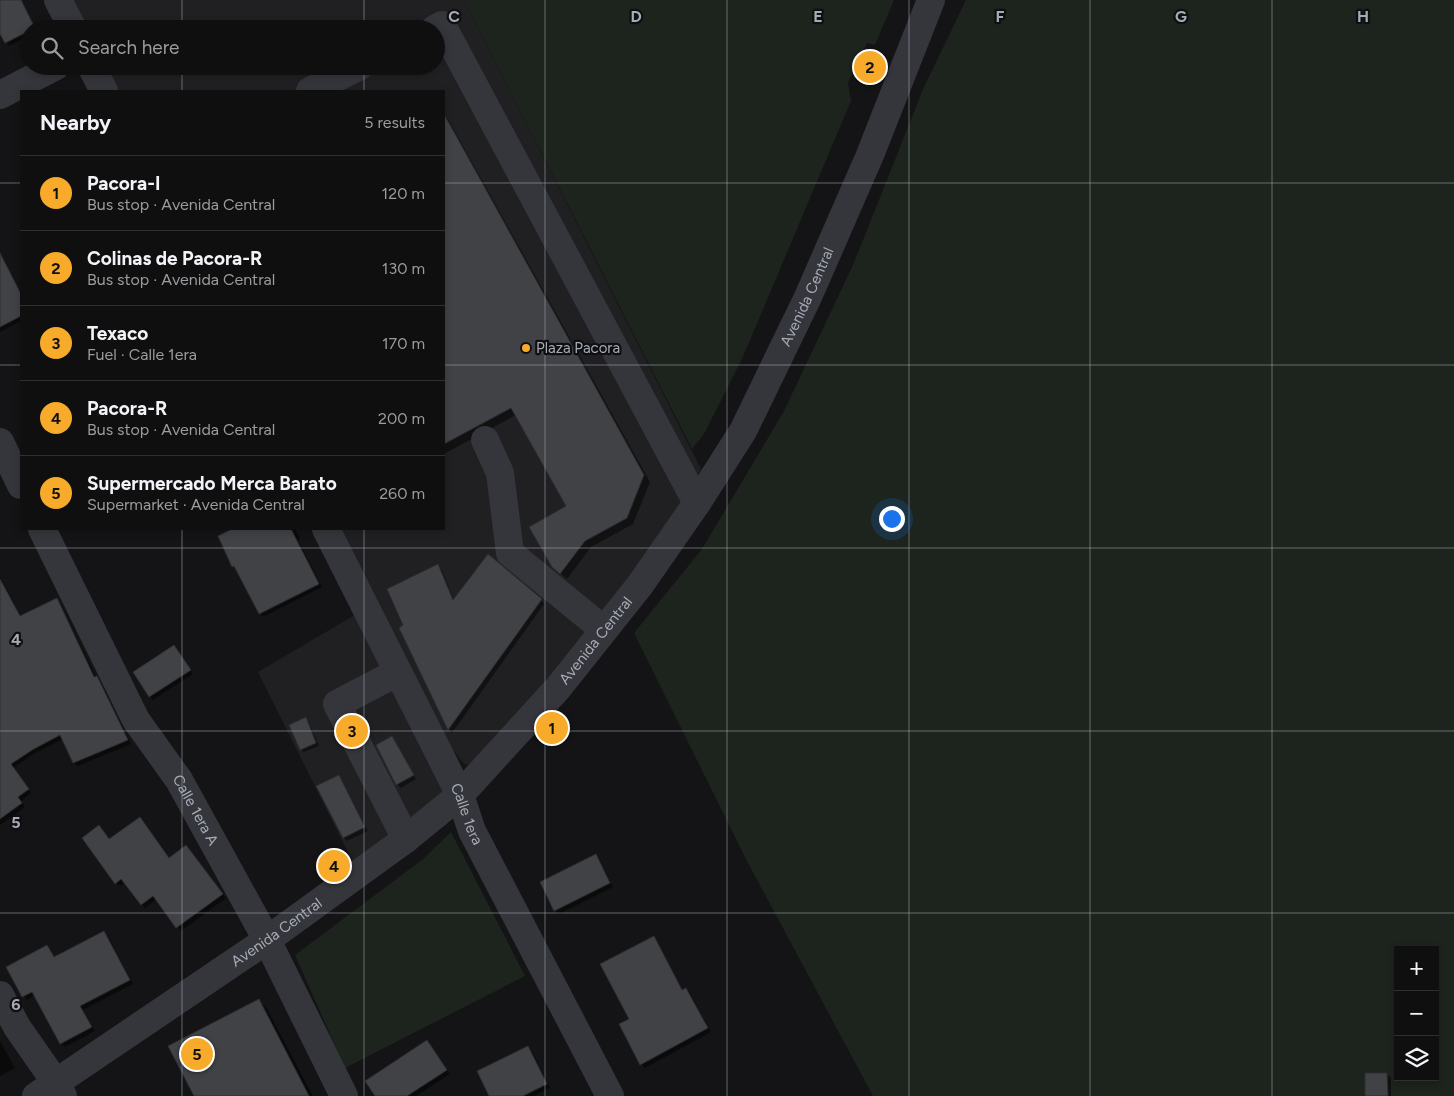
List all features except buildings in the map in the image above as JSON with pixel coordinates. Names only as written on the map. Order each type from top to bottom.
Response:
[{"type":"street","points":[[58,0],[68,20]]},
{"type":"street","name":"Avenida Central","points":[[52,1092],[406,839],[460,795],[558,688],[640,585],[697,503],[743,431],[808,297],[870,154],[931,0]]},
{"type":"street","points":[[445,31],[697,503]]},
{"type":"street","points":[[0,95],[39,75]]},
{"type":"street","points":[[96,75],[103,90]]},
{"type":"street","points":[[312,90],[342,75]]},
{"type":"street","points":[[485,440],[500,473],[510,553],[604,630]]},
{"type":"street","points":[[0,442],[20,483]]},
{"type":"street","name":"Calle 1era A","points":[[42,530],[136,720],[179,780],[266,940],[344,1096]]},
{"type":"street","name":"Calle 1era","points":[[327,530],[460,795],[472,831],[610,1096]]},
{"type":"street","points":[[398,672],[337,704],[406,839]]},
{"type":"street","points":[[0,995],[52,1092]]},
{"type":"shaded area","points":[[71,0],[464,0],[701,469],[666,530],[581,645],[472,765],[464,764],[450,746],[341,530],[445,530],[445,90],[117,90],[110,75],[445,75],[445,20],[81,20]]},
{"type":"shaded area","points":[[464,0],[894,0],[875,45],[867,43],[848,83],[851,101],[742,359],[704,434],[692,449]]},
{"type":"shaded area","points":[[966,0],[1454,0],[1454,1096],[873,1096],[748,863],[634,633],[702,549],[784,411],[853,265],[924,87]]},
{"type":"shaded area","points":[[358,613],[445,791],[355,866],[258,672]]},
{"type":"shaded area","points":[[451,832],[525,976],[345,1068],[295,955],[423,859]]},
{"type":"place","name":"Colinas de Pacora-R","points":[[870,67]]},
{"type":"place","name":"Plaza Pacora","points":[[526,348]]},
{"type":"place","name":"Pacora-I","points":[[552,728]]},
{"type":"place","name":"Texaco","points":[[352,731]]},
{"type":"place","name":"Pacora-R","points":[[334,866]]},
{"type":"place","name":"Supermercado Merca Barato","points":[[197,1054]]}]
